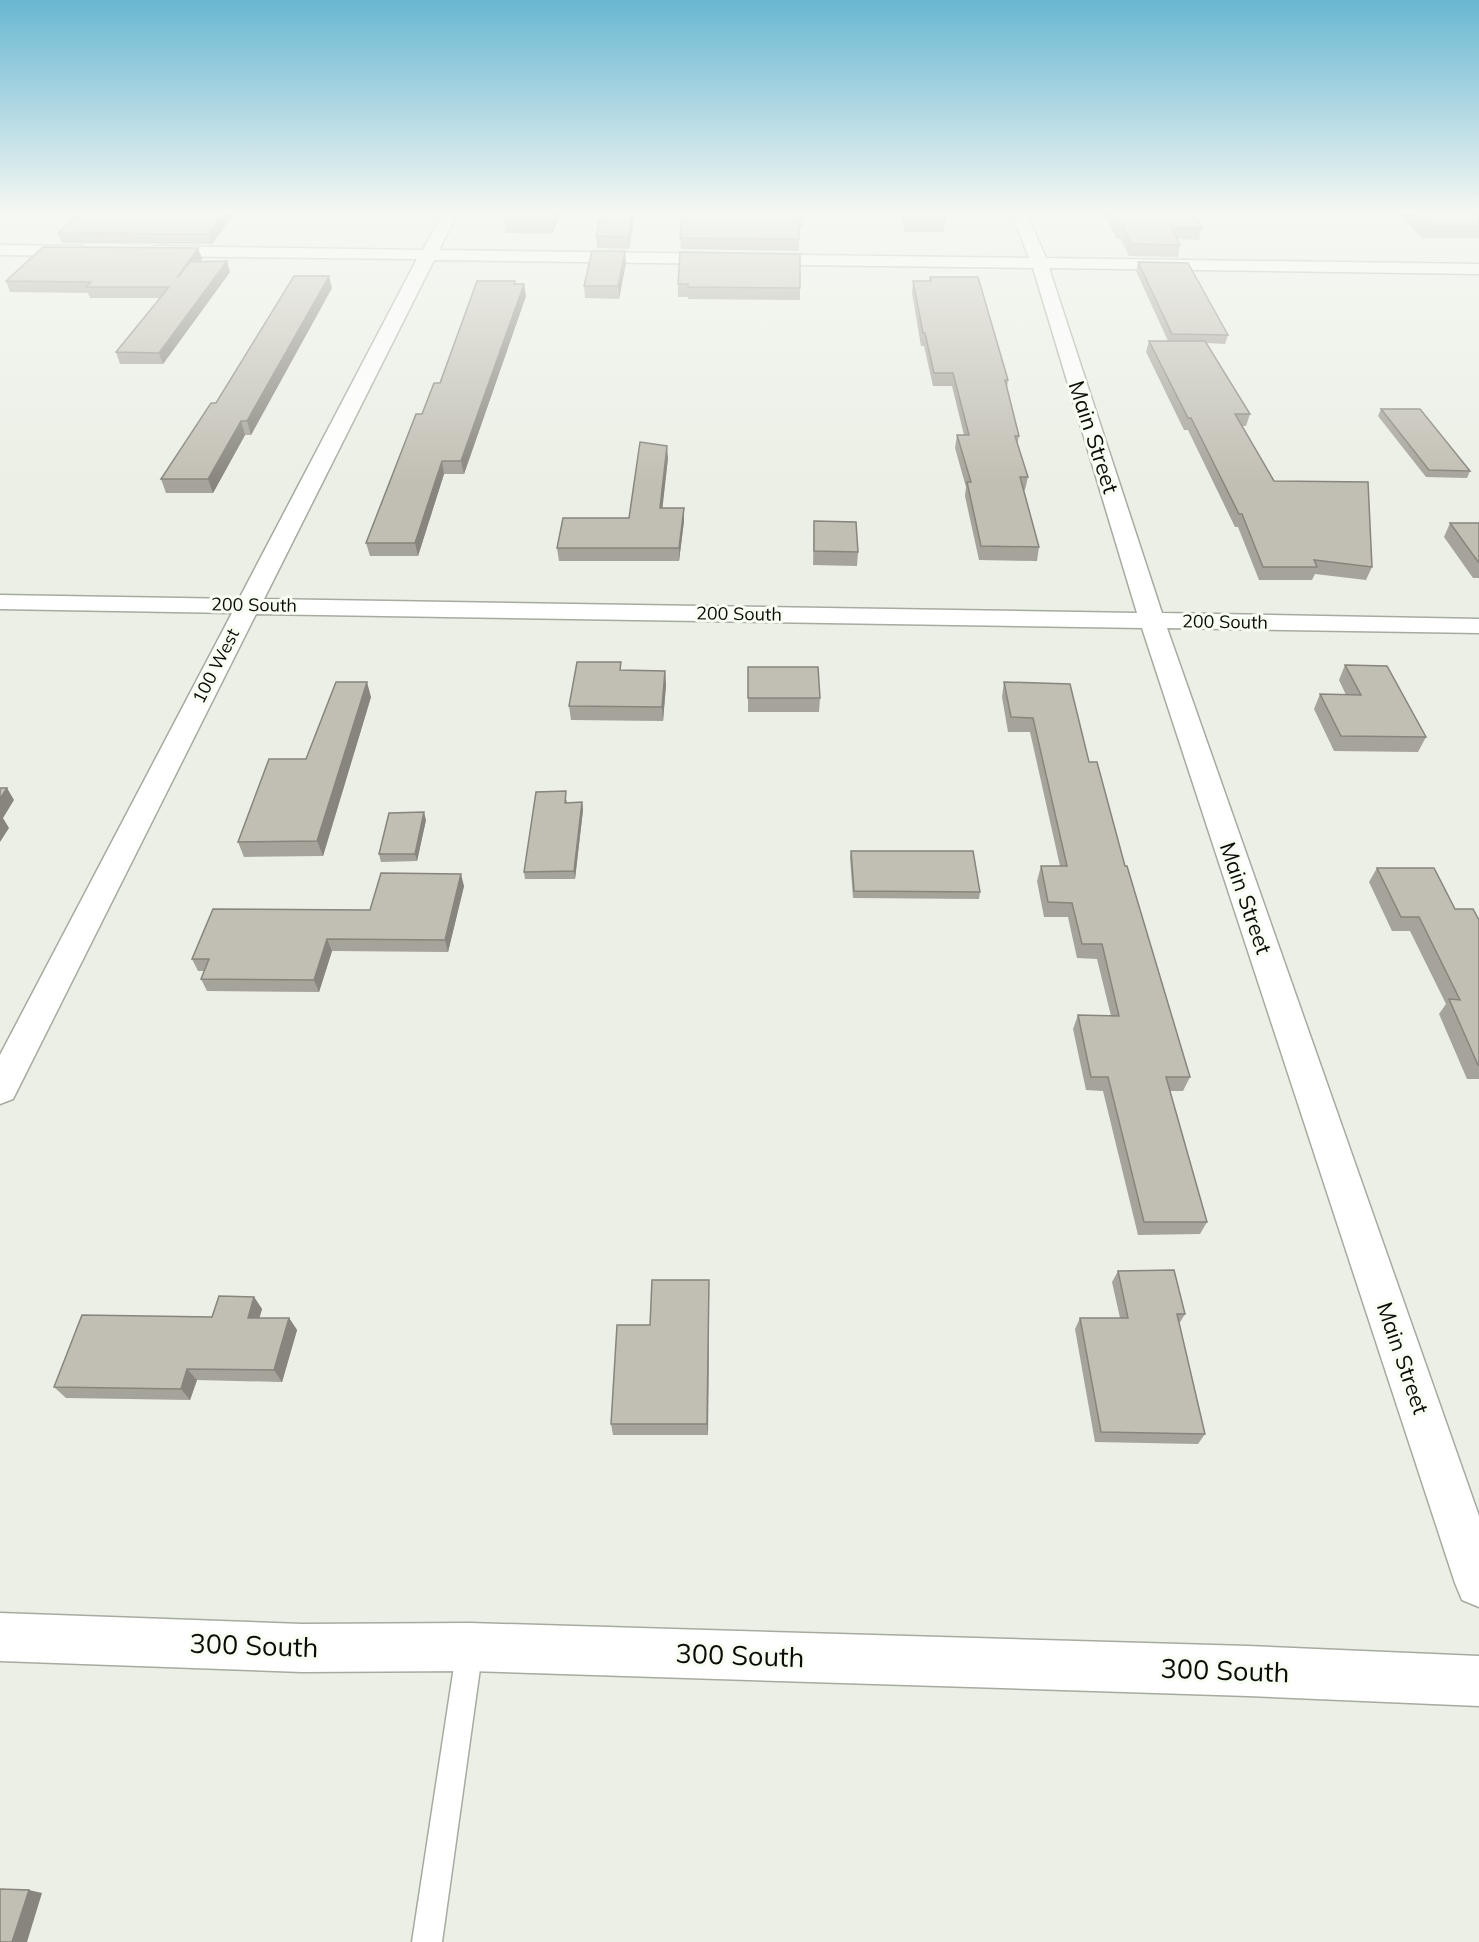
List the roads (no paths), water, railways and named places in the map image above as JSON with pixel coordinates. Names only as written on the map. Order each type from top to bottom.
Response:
[{"type":"street","name":"100 West","points":[[0,1089],[403,303]]},
{"type":"street","name":"Main Street","points":[[1052,303],[1152,621],[1479,1583]]},
{"type":"street","name":"200 South","points":[[0,602],[1479,626]]},
{"type":"street","name":"300 South","points":[[0,1637],[302,1648],[470,1647],[1236,1671],[1479,1681]]},
{"type":"lane","points":[[427,1942],[470,1647]]}]
